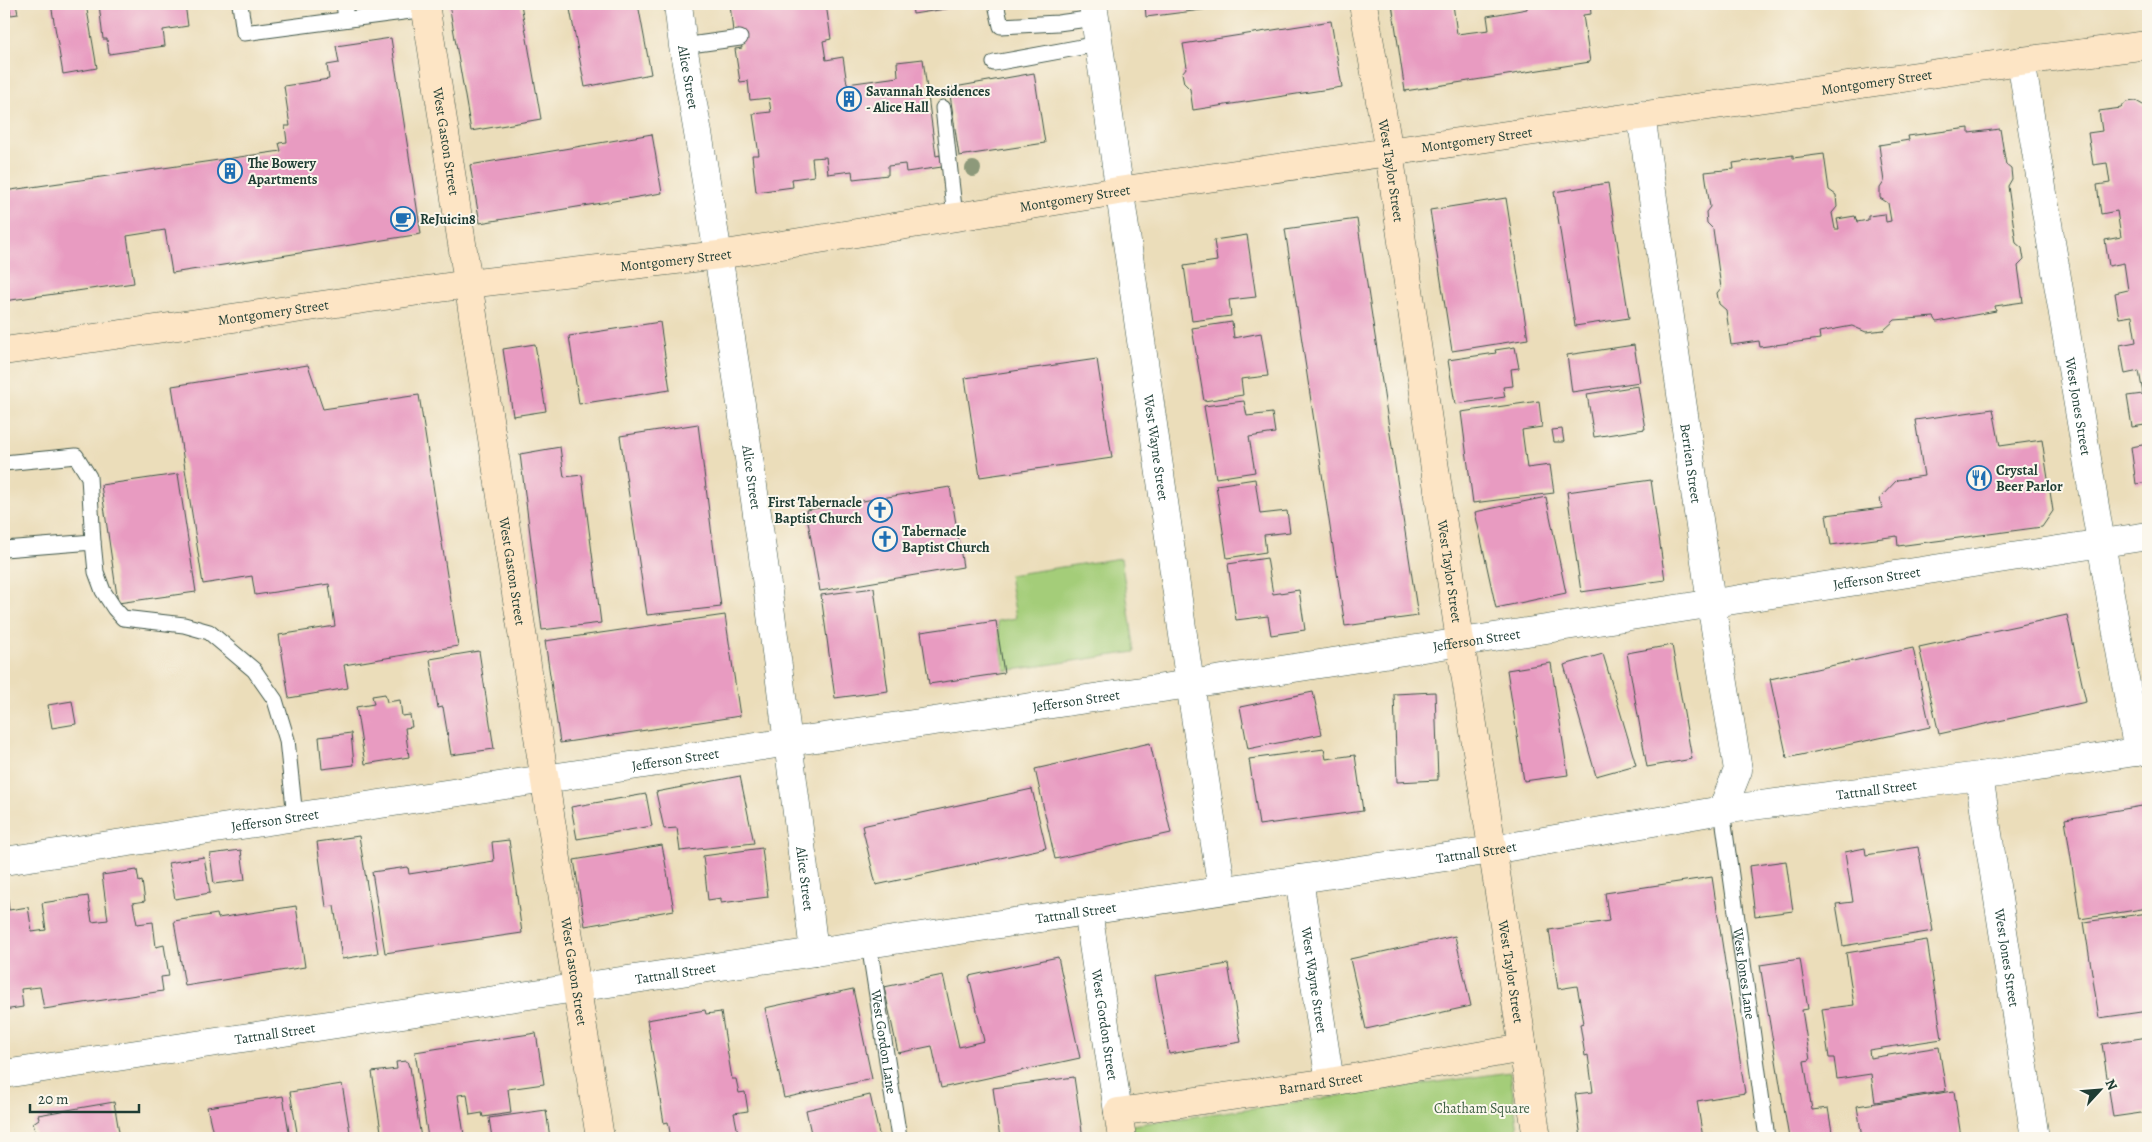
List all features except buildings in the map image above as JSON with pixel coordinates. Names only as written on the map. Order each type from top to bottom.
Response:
[{"type":"street","name":"Alice Street","points":[[678,4],[683,46],[719,255],[789,742],[814,952]]},
{"type":"street","name":"West Taylor Street","points":[[1364,4],[1389,152],[1460,641],[1537,1138]]},
{"type":"street","name":"West Gaston Street","points":[[425,6],[600,1138]]},
{"type":"street","name":"West Wayne Street","points":[[1095,22],[1190,684],[1222,890]]},
{"type":"street","name":"Montgomery Street","points":[[4,351],[468,284],[719,255],[1118,191],[2021,61],[2148,45]]},
{"type":"street","name":"West Jones Street","points":[[2021,61],[2101,543],[2143,751]]},
{"type":"street","name":"Berrien Street","points":[[1641,115],[1711,603],[1738,770],[1722,810]]},
{"type":"street","name":"Jefferson Street","points":[[4,861],[789,742],[1190,684],[2148,536]]},
{"type":"street","name":"Tattnall Street","points":[[4,1074],[1492,850],[1722,810],[1979,776],[2143,751]]},
{"type":"street","name":"West Jones Street","points":[[1979,776],[2035,1138]]},
{"type":"street","name":"West Wayne Street","points":[[1299,879],[1330,1082]]},
{"type":"street","name":"West Gordon Street","points":[[1088,911],[1120,1125]]},
{"type":"street","name":"Barnard Street","points":[[1120,1125],[1330,1082],[1523,1048]]},
{"type":"lane","points":[[240,4],[244,33],[346,20],[425,6]]},
{"type":"lane","points":[[344,4],[346,20]]},
{"type":"lane","points":[[996,4],[1001,26],[1095,22]]},
{"type":"lane","points":[[994,63],[1095,22]]},
{"type":"lane","points":[[683,46],[740,38]]},
{"type":"lane","points":[[943,108],[955,217]]},
{"type":"lane","points":[[4,462],[76,456],[89,477],[96,572],[114,608],[124,618],[184,625],[208,632],[254,670],[274,700],[286,740],[295,817]]},
{"type":"lane","points":[[4,549],[93,542]]},
{"type":"lane","name":"West Jones Lane","points":[[1722,810],[1768,1138]]},
{"type":"lane","name":"West Gordon Lane","points":[[869,944],[899,1138]]},
{"type":"green space","points":[[1121,558],[1135,652],[1005,671],[997,621],[1016,618],[1009,575]]},
{"type":"green space","name":"Chatham Square","points":[[1510,1072],[1519,1138],[1113,1138],[1111,1128]]},
{"type":"place","name":"Savannah Residences - Alice Hall","points":[[849,99]]},
{"type":"place","name":"The Bowery Apartments","points":[[230,171]]},
{"type":"place","name":"ReJuicin8","points":[[403,219]]},
{"type":"place","name":"Crystal Beer Parlor","points":[[1979,478]]},
{"type":"place","name":"First Tabernacle Baptist Church","points":[[880,510]]},
{"type":"place","name":"Tabernacle Baptist Church","points":[[885,539]]}]
